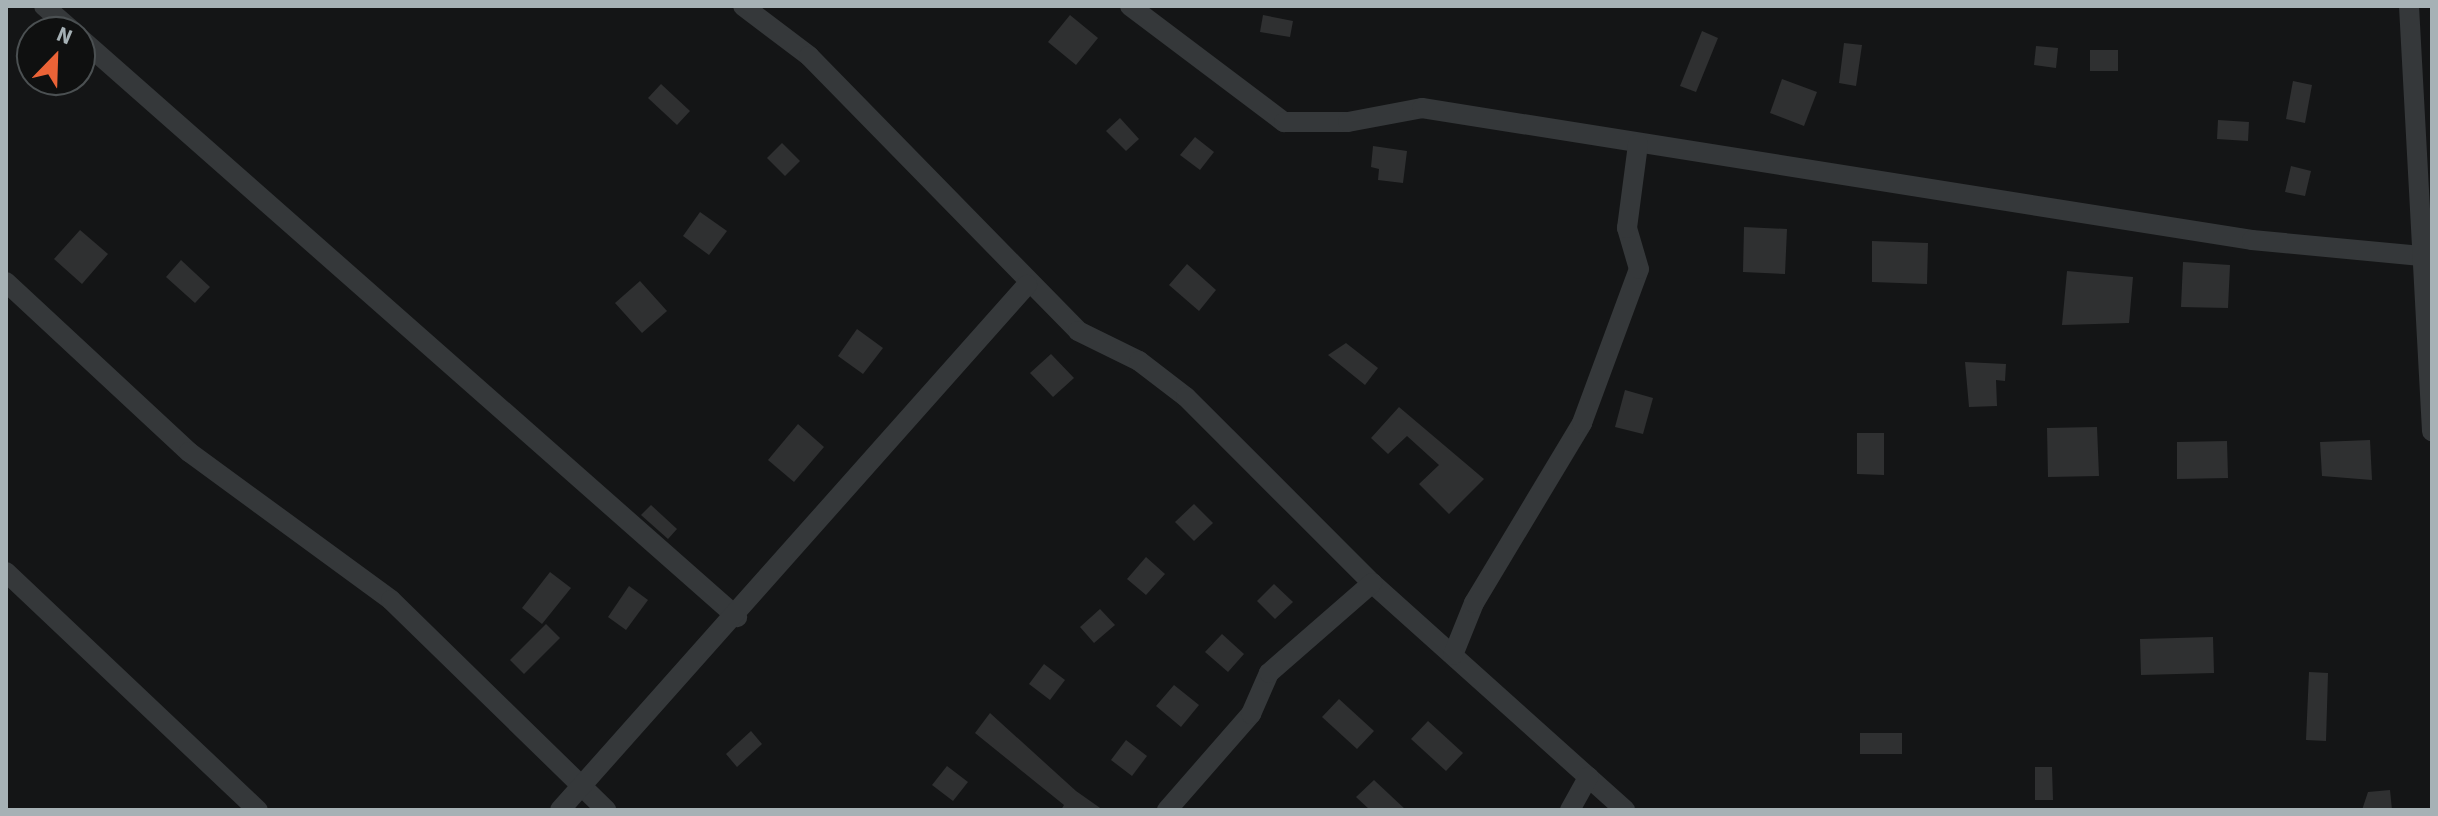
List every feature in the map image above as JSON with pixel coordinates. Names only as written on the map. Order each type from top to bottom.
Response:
[{"type":"street","points":[[743,6],[809,56],[1027,285],[1078,331],[1139,361],[1186,397],[1372,583],[1625,810]]},
{"type":"street","points":[[1130,6],[1284,122],[1348,122],[1422,108],[2252,240],[2421,256]]},
{"type":"street","points":[[2409,6],[2424,191],[2421,256],[2432,431]]},
{"type":"street","points":[[96,52],[737,617]]},
{"type":"street","points":[[1453,655],[1474,603],[1582,423],[1639,269],[1627,228],[1638,144]]},
{"type":"street","points":[[6,282],[189,452],[391,600],[581,789],[606,810]]},
{"type":"street","points":[[560,810],[737,617],[1027,285]]},
{"type":"street","points":[[6,572],[258,810]]},
{"type":"street","points":[[1167,810],[1251,714],[1269,673],[1372,583]]},
{"type":"street","points":[[1570,810],[1588,777]]},
{"type":"building","points":[[1070,15],[1098,38],[1076,65],[1048,42]]},
{"type":"building","points":[[1263,15],[1293,21],[1290,37],[1260,32]]},
{"type":"building","points":[[1702,31],[1718,38],[1696,92],[1680,86]]},
{"type":"building","points":[[1844,43],[1862,45],[1856,86],[1839,83]]},
{"type":"building","points":[[2036,46],[2058,48],[2056,68],[2034,65]]},
{"type":"building","points":[[2090,50],[2118,50],[2118,71],[2090,71]]},
{"type":"building","points":[[1782,79],[1817,92],[1804,126],[1770,113]]},
{"type":"building","points":[[2293,81],[2312,85],[2305,123],[2286,119]]},
{"type":"building","points":[[661,84],[690,111],[677,125],[648,98]]},
{"type":"building","points":[[1120,118],[1139,139],[1126,151],[1106,131]]},
{"type":"building","points":[[2218,120],[2249,122],[2248,141],[2217,139]]},
{"type":"building","points":[[1195,137],[1214,152],[1200,170],[1180,155]]},
{"type":"building","points":[[782,143],[800,161],[785,176],[767,158]]},
{"type":"building","points":[[1373,146],[1407,151],[1403,183],[1378,180],[1379,169],[1371,167]]},
{"type":"building","points":[[2291,166],[2311,171],[2305,196],[2285,192]]},
{"type":"building","points":[[700,212],[727,231],[709,255],[683,236]]},
{"type":"building","points":[[1744,227],[1787,229],[1785,274],[1743,272]]},
{"type":"building","points":[[80,230],[108,254],[82,284],[54,259]]},
{"type":"building","points":[[1872,241],[1928,243],[1927,284],[1872,282]]},
{"type":"building","points":[[181,260],[210,287],[195,303],[166,277]]},
{"type":"building","points":[[2183,262],[2230,265],[2228,308],[2181,307]]},
{"type":"building","points":[[1187,264],[1216,290],[1199,311],[1169,285]]},
{"type":"building","points":[[2067,271],[2133,277],[2129,323],[2062,325]]},
{"type":"building","points":[[640,281],[667,311],[642,333],[615,303]]},
{"type":"building","points":[[857,329],[883,348],[863,374],[838,356]]},
{"type":"building","points":[[1346,343],[1378,368],[1365,385],[1328,355]]},
{"type":"building","points":[[1051,354],[1074,378],[1053,397],[1030,373]]},
{"type":"building","points":[[1965,362],[2006,364],[2005,381],[1996,380],[1997,406],[1969,407]]},
{"type":"building","points":[[1625,390],[1653,398],[1643,434],[1615,427]]},
{"type":"building","points":[[1399,407],[1484,479],[1449,514],[1419,484],[1439,465],[1407,436],[1388,454],[1371,438]]},
{"type":"building","points":[[798,424],[824,447],[794,482],[768,460]]},
{"type":"building","points":[[2097,427],[2099,476],[2048,477],[2047,428]]},
{"type":"building","points":[[1857,433],[1884,433],[1884,475],[1857,474]]},
{"type":"building","points":[[2370,440],[2372,480],[2322,476],[2320,442]]},
{"type":"building","points":[[2227,441],[2228,478],[2177,479],[2177,442]]},
{"type":"building","points":[[1194,504],[1213,523],[1194,541],[1175,522]]},
{"type":"building","points":[[651,505],[677,529],[668,539],[641,515]]},
{"type":"building","points":[[1146,557],[1165,574],[1146,595],[1127,579]]},
{"type":"building","points":[[550,572],[571,588],[542,624],[522,608]]},
{"type":"building","points":[[1274,584],[1293,602],[1275,619],[1257,601]]},
{"type":"building","points":[[629,586],[648,600],[626,630],[608,617]]},
{"type":"building","points":[[1100,609],[1115,625],[1094,643],[1080,627]]},
{"type":"building","points":[[546,624],[560,638],[524,674],[510,660]]},
{"type":"building","points":[[1222,634],[1244,654],[1228,672],[1205,652]]},
{"type":"building","points":[[2213,637],[2214,673],[2141,675],[2140,639]]},
{"type":"building","points":[[1044,664],[1065,680],[1050,700],[1029,684]]},
{"type":"building","points":[[2309,672],[2328,673],[2326,741],[2306,740]]},
{"type":"building","points":[[1174,685],[1199,705],[1181,727],[1156,706]]},
{"type":"building","points":[[1339,699],[1374,731],[1357,749],[1322,717]]},
{"type":"building","points":[[990,713],[1076,791],[1103,810],[1061,810],[1064,805],[975,733]]},
{"type":"building","points":[[1428,721],[1463,753],[1446,771],[1411,739]]},
{"type":"building","points":[[751,731],[762,744],[737,767],[726,754]]},
{"type":"building","points":[[1860,733],[1902,733],[1902,754],[1860,754]]},
{"type":"building","points":[[1126,740],[1147,756],[1132,776],[1111,760]]},
{"type":"building","points":[[947,766],[968,782],[953,801],[932,785]]},
{"type":"building","points":[[2035,767],[2052,767],[2053,800],[2035,800]]},
{"type":"building","points":[[1374,780],[1406,810],[1370,810],[1356,797]]},
{"type":"building","points":[[2390,790],[2392,810],[2362,810],[2368,792]]}]
